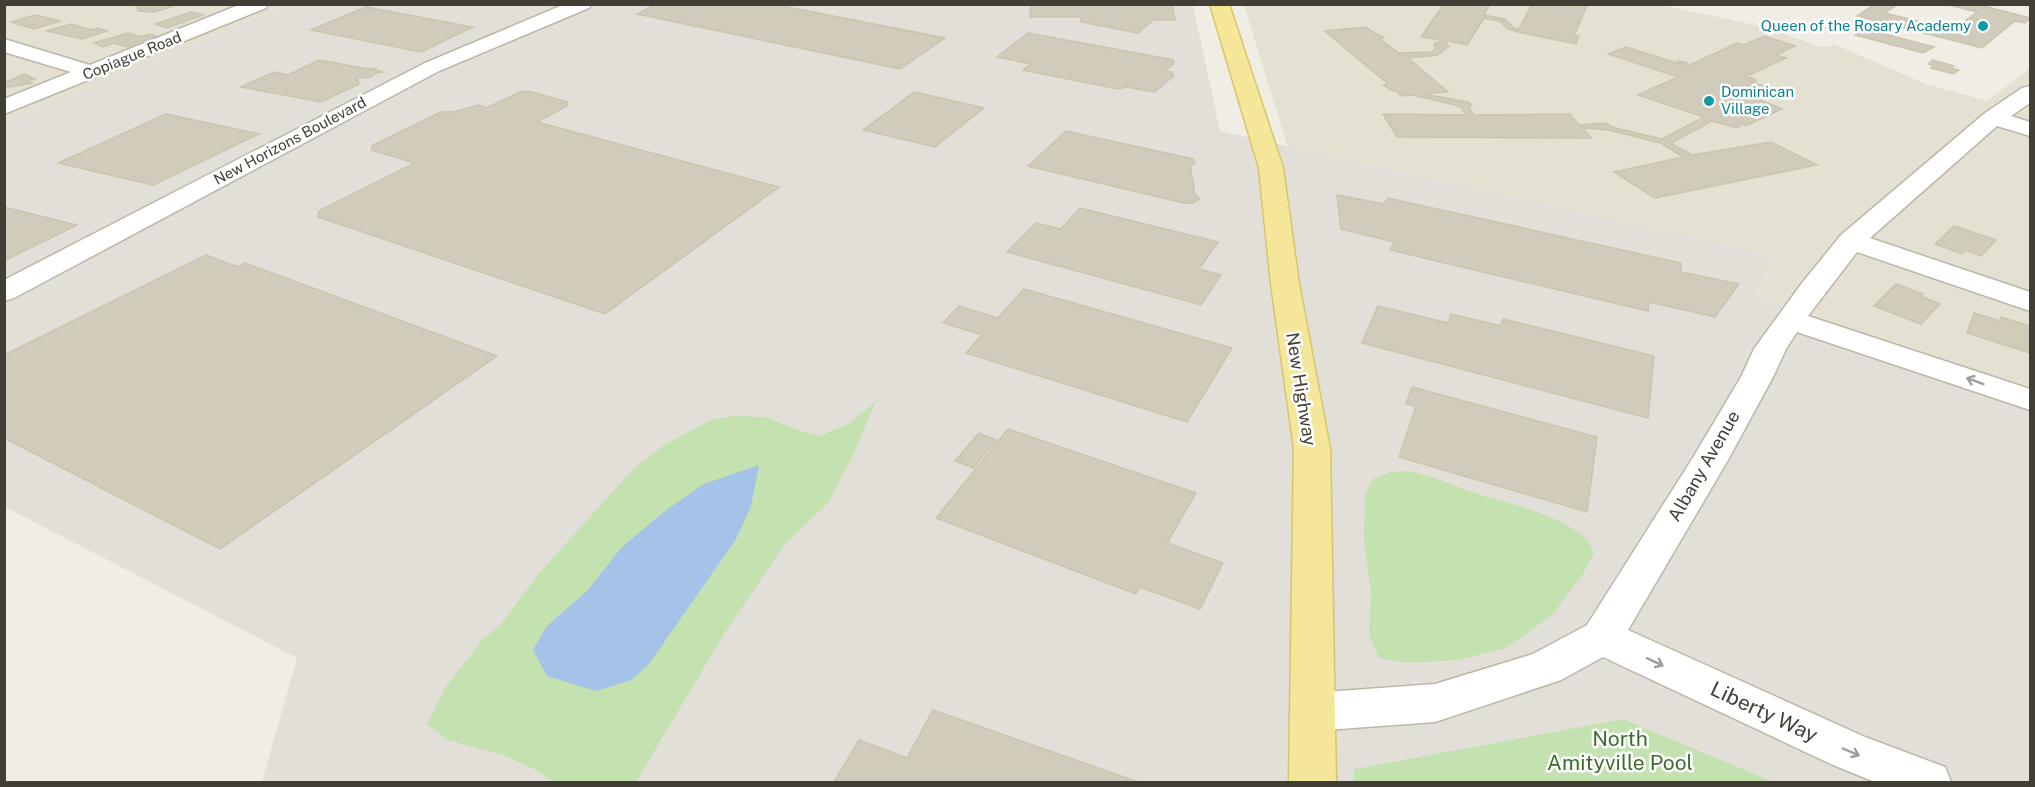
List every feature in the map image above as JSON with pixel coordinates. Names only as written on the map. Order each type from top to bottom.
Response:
[{"type":"main road","name":"New Highway","points":[[1219,4],[1260,142],[1271,168],[1285,284],[1312,449],[1312,783]]},
{"type":"street","name":"New Horizons Boulevard","points":[[4,292],[432,67],[582,4]]},
{"type":"street","name":"Copiague Road","points":[[4,107],[250,6]]},
{"type":"street","points":[[4,45],[92,72]]},
{"type":"street","name":"Albany Avenue","points":[[1312,712],[1435,703],[1546,668],[1602,637],[1710,460],[1757,377],[1770,349],[1851,241],[1993,118],[2031,93]]},
{"type":"street","points":[[1993,118],[2031,129]]},
{"type":"street","points":[[1851,241],[2031,302]]},
{"type":"street","points":[[1790,320],[2031,400]]},
{"type":"street","name":"Liberty Way","points":[[1602,637],[1849,751],[1928,783]]},
{"type":"shaded area","points":[[5,5],[287,5],[5,122]]},
{"type":"shaded area","points":[[287,5],[1193,5],[1220,131],[1774,256],[1754,296],[2030,389],[2030,782],[1774,782],[1623,719],[1354,769],[1354,782],[262,782],[297,658],[5,507],[4,122]]},
{"type":"shaded area","name":"Dominican Village","points":[[1244,5],[1661,5],[1765,27],[1821,47],[1836,45],[1926,84],[1987,101],[2030,68],[2030,389],[1753,296],[1773,258],[1367,164],[1290,154]]},
{"type":"green space","points":[[876,401],[853,455],[828,503],[784,545],[724,634],[636,782],[554,782],[536,770],[503,755],[448,740],[427,724],[445,688],[483,639],[501,624],[541,571],[634,468],[664,445],[713,419],[734,416],[766,417],[797,430],[820,436],[849,424]]},
{"type":"green space","points":[[1410,471],[1541,514],[1566,525],[1584,537],[1594,553],[1583,574],[1552,615],[1506,648],[1458,660],[1406,663],[1379,658],[1369,635],[1371,592],[1364,543],[1365,493],[1374,478],[1391,472]]},
{"type":"green space","name":"North Amityville Pool","points":[[1623,719],[1774,782],[1354,782],[1354,769]]},
{"type":"water","points":[[759,465],[751,506],[736,539],[649,664],[631,680],[596,691],[547,676],[533,650],[547,626],[587,591],[622,547],[665,511],[704,484]]},
{"type":"building","points":[[145,4],[174,6],[154,12],[137,11],[143,10],[136,8]]},
{"type":"building","points":[[657,4],[772,4],[945,38],[900,69],[637,14]]},
{"type":"building","points":[[1031,4],[1172,4],[1175,20],[1153,20],[1138,33],[1081,22],[1081,17],[1030,17]]},
{"type":"building","name":"Dominican Village","points":[[1444,4],[1490,4],[1484,15],[1505,19],[1514,28],[1519,29],[1532,4],[1587,6],[1574,36],[1579,36],[1576,44],[1518,32],[1508,29],[1500,21],[1484,18],[1467,45],[1448,41],[1446,44],[1449,46],[1438,55],[1408,58],[1448,92],[1423,94],[1468,102],[1472,105],[1469,108],[1474,115],[1570,114],[1579,125],[1605,123],[1612,127],[1662,139],[1704,117],[1638,95],[1678,77],[1608,54],[1626,47],[1683,65],[1678,61],[1690,65],[1737,43],[1744,45],[1764,36],[1795,46],[1776,55],[1786,58],[1743,78],[1753,78],[1756,81],[1748,81],[1780,91],[1761,100],[1782,109],[1737,128],[1712,121],[1671,143],[1692,155],[1771,142],[1817,165],[1655,198],[1614,172],[1683,157],[1661,143],[1609,130],[1583,128],[1591,138],[1397,137],[1383,114],[1466,115],[1462,108],[1455,105],[1413,95],[1401,96],[1396,91],[1392,91],[1384,85],[1388,84],[1325,31],[1365,27],[1384,38],[1380,39],[1399,53],[1433,52],[1436,47],[1435,43],[1442,40],[1421,37]]},
{"type":"building","name":"Queen of the Rosary Academy","points":[[1875,4],[1898,4],[1885,13],[1953,30],[1977,12],[1945,4],[1976,4],[2030,18],[2025,23],[2015,21],[1982,48],[1857,16]]},
{"type":"building","points":[[366,7],[473,27],[421,52],[311,30]]},
{"type":"building","points":[[191,12],[203,15],[167,28],[155,24]]},
{"type":"building","points":[[35,15],[60,21],[34,29],[11,22]]},
{"type":"building","points":[[71,24],[91,30],[98,28],[107,31],[82,39],[47,31]]},
{"type":"building","points":[[1866,29],[1934,47],[1923,53],[1855,35]]},
{"type":"building","points":[[128,33],[141,37],[149,34],[156,36],[127,47],[114,43],[103,47],[94,43]]},
{"type":"building","points":[[1028,33],[1169,59],[1174,61],[1173,64],[1165,71],[1172,72],[1174,76],[1154,92],[1127,87],[1118,89],[1023,70],[1031,64],[997,57]]},
{"type":"building","points":[[319,60],[368,69],[376,68],[383,72],[376,73],[369,78],[357,77],[359,84],[321,102],[241,87],[274,72],[288,75]]},
{"type":"building","points":[[1933,60],[1954,66],[1952,68],[1959,70],[1953,74],[1931,68],[1935,66],[1928,64]]},
{"type":"building","points":[[24,74],[35,79],[27,81],[32,83],[4,88],[4,83]]},
{"type":"building","points":[[528,91],[568,102],[567,106],[537,122],[779,187],[605,314],[318,217],[319,211],[415,163],[371,150],[373,145],[441,112],[453,112],[479,105],[486,108],[520,92]]},
{"type":"building","points":[[914,92],[984,108],[935,147],[863,130]]},
{"type":"building","points":[[166,114],[259,134],[153,185],[58,163]]},
{"type":"building","points":[[1066,131],[1193,159],[1195,163],[1190,166],[1195,194],[1200,199],[1193,203],[1184,203],[1028,166]]},
{"type":"building","points":[[1337,195],[1384,204],[1388,198],[1681,263],[1681,272],[1739,284],[1715,317],[1649,302],[1648,311],[1390,250],[1394,242],[1341,229]]},
{"type":"building","points":[[4,207],[77,225],[4,261]]},
{"type":"building","points":[[1080,208],[1218,242],[1199,269],[1221,275],[1201,305],[1007,252],[1036,223],[1061,229]]},
{"type":"building","points":[[1954,226],[1996,240],[1981,256],[1966,250],[1962,254],[1935,244]]},
{"type":"building","points":[[206,255],[238,267],[245,263],[497,356],[220,549],[4,438],[4,355]]},
{"type":"building","points":[[1896,284],[1923,294],[1921,296],[1940,304],[1921,324],[1874,306]]},
{"type":"building","points":[[1024,289],[1232,348],[1187,422],[966,353],[982,335],[943,323],[959,306],[998,318]]},
{"type":"building","points":[[1378,306],[1448,323],[1451,314],[1501,326],[1503,319],[1654,356],[1648,418],[1362,343]]},
{"type":"building","points":[[1974,313],[2000,321],[2001,317],[2030,326],[2030,353],[1967,333]]},
{"type":"building","points":[[1412,387],[1597,437],[1587,512],[1399,457],[1416,406],[1406,404]]},
{"type":"building","points":[[1008,429],[1196,493],[1167,543],[1223,563],[1200,609],[1140,587],[1136,594],[936,518]]},
{"type":"building","points":[[979,433],[996,440],[973,468],[955,461]]},
{"type":"building","points":[[933,710],[1138,782],[834,782],[859,740],[907,758]]},
{"type":"place","name":"Queen of the Rosary Academy","points":[[1983,26]]},
{"type":"place","name":"Dominican Village","points":[[1709,101]]}]
